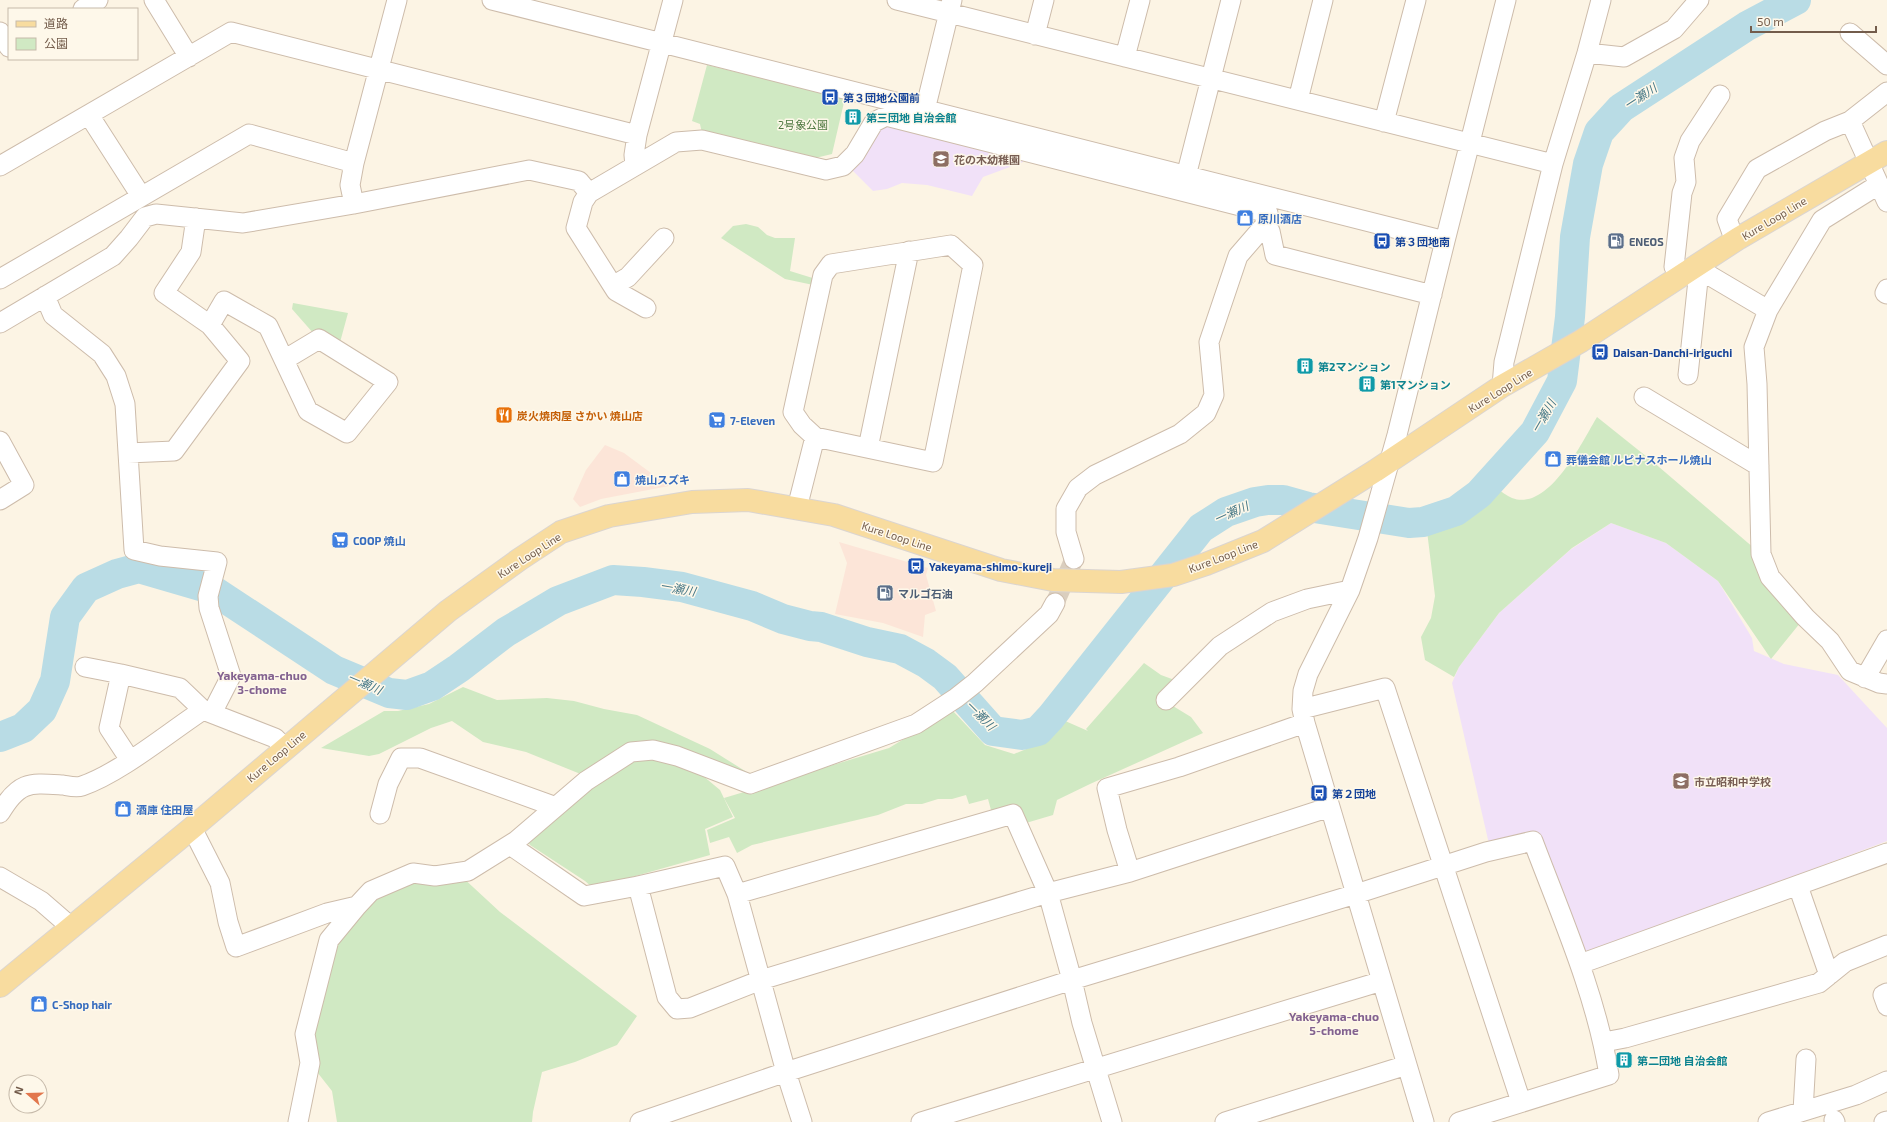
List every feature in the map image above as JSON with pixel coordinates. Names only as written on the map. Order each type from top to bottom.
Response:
[{"type":"main road","name":"Kure Loop Line","points":[[0,986],[192,828],[448,611],[520,559],[561,532],[609,516],[692,502],[748,500],[834,515],[1001,570],[1052,580],[1121,582],[1173,575],[1206,564],[1263,541],[1389,462],[1502,386],[1698,273],[1739,238],[1887,152]]},
{"type":"street","points":[[154,0],[189,57]]},
{"type":"street","points":[[354,204],[350,185],[354,163],[397,0]]},
{"type":"street","points":[[492,0],[1445,241]]},
{"type":"street","points":[[635,166],[634,155],[637,135],[673,0]]},
{"type":"street","points":[[897,0],[951,6],[1035,35],[1554,164]]},
{"type":"street","points":[[1035,35],[1044,0]]},
{"type":"street","points":[[1126,57],[1140,0]]},
{"type":"street","points":[[1186,176],[1231,0]]},
{"type":"street","points":[[1298,100],[1323,0]]},
{"type":"street","points":[[1384,122],[1416,0]]},
{"type":"street","points":[[1424,1122],[1304,716],[1303,691],[1308,674],[1350,590],[1368,538],[1432,295],[1506,0]]},
{"type":"street","points":[[1502,386],[1504,362],[1554,164],[1601,0]]},
{"type":"street","points":[[1587,53],[1624,57],[1674,29],[1699,0]]},
{"type":"street","points":[[925,110],[951,6]]},
{"type":"street","points":[[0,32],[8,45]]},
{"type":"street","points":[[0,166],[231,32],[637,135]]},
{"type":"street","points":[[1850,33],[1887,65]]},
{"type":"street","points":[[1739,238],[1732,233],[1728,219],[1757,169],[1825,132],[1850,122],[1887,92]]},
{"type":"street","points":[[1674,267],[1682,193],[1686,182],[1684,158],[1690,142],[1720,94]]},
{"type":"street","points":[[89,115],[141,196]]},
{"type":"street","points":[[646,308],[616,291],[576,228],[583,202],[588,193],[676,142],[702,140],[826,170],[843,166],[855,154],[874,122],[886,116],[1268,213],[1264,226],[1238,256],[1209,342],[1214,395],[1206,413],[1180,434],[1095,475],[1078,488],[1066,509],[1066,532],[1074,559]]},
{"type":"street","points":[[1850,122],[1887,202]]},
{"type":"street","points":[[0,279],[249,134],[354,163]]},
{"type":"street","points":[[0,323],[113,256],[145,217],[156,214],[243,223],[354,204],[529,170],[579,181],[588,193]]},
{"type":"street","points":[[1878,185],[1822,220],[1768,310],[1754,347],[1757,384],[1761,554],[1770,577],[1805,617],[1830,641],[1850,671],[1879,685],[1887,640]]},
{"type":"street","points":[[128,453],[174,451],[240,361],[210,325],[164,293],[191,252],[196,218]]},
{"type":"street","points":[[1264,226],[1270,231],[1275,255],[1432,295]]},
{"type":"street","points":[[613,286],[628,277],[664,238]]},
{"type":"street","points":[[951,245],[973,265],[933,462],[815,437],[802,425],[793,412],[823,275],[831,264],[951,245]]},
{"type":"street","points":[[868,448],[909,251]]},
{"type":"street","points":[[1688,375],[1698,273],[1707,274],[1768,310]]},
{"type":"street","points":[[1887,289],[1885,293],[1887,294]]},
{"type":"street","points":[[0,813],[10,797],[24,786],[40,784],[80,787],[116,770],[208,711],[231,676],[209,608],[208,596],[217,562],[160,556],[134,550],[125,404],[116,376],[102,354],[53,315],[45,296]]},
{"type":"street","points":[[210,325],[224,301],[268,326],[284,360],[308,411],[347,433],[388,382],[319,339],[284,360]]},
{"type":"street","points":[[1644,397],[1759,466]]},
{"type":"street","points":[[797,508],[815,437]]},
{"type":"street","points":[[0,441],[24,485],[0,500]]},
{"type":"street","points":[[1166,700],[1220,646],[1272,612],[1307,599],[1350,590]]},
{"type":"street","points":[[298,1122],[310,1063],[305,1034],[329,940],[371,891],[413,873],[435,876],[468,871],[510,845],[586,781],[631,752],[653,750],[677,756],[750,784],[916,724],[956,698],[975,683],[1049,614],[1055,603]]},
{"type":"street","points":[[85,667],[180,688],[208,711],[275,738],[285,748]]},
{"type":"street","points":[[121,674],[108,728],[130,760]]},
{"type":"street","points":[[1130,872],[1106,788],[1179,767],[1304,716],[1385,688],[1521,1102]]},
{"type":"street","points":[[380,814],[388,784],[401,758],[420,758],[556,807]]},
{"type":"street","points":[[638,886],[667,997],[677,1009],[690,1008],[761,980],[1048,893],[1130,872],[1330,807]]},
{"type":"street","points":[[737,894],[1013,814],[1048,893],[1072,980],[1082,1023],[1112,1122]]},
{"type":"street","points":[[192,828],[220,883],[228,922],[236,947],[327,913],[357,906]]},
{"type":"street","points":[[640,1122],[786,1072],[1072,980],[1356,894],[1486,852],[1533,841],[1580,964],[1604,1042],[1609,1075],[1459,1122]]},
{"type":"street","points":[[510,845],[584,896],[638,886],[725,866],[737,894],[786,1072],[802,1122]]},
{"type":"street","points":[[1580,964],[1887,853]]},
{"type":"street","points":[[0,877],[41,901],[71,927]]},
{"type":"street","points":[[1798,886],[1829,975]]},
{"type":"street","points":[[1604,1042],[1625,1038],[1819,983],[1845,962],[1887,945]]},
{"type":"street","points":[[921,1122],[1382,981]]},
{"type":"street","points":[[1887,993],[1883,994],[1887,1006]]},
{"type":"street","points":[[1803,1112],[1806,1060]]},
{"type":"street","points":[[1226,1122],[1407,1065]]},
{"type":"street","points":[[1768,1122],[1856,1095],[1887,1081]]},
{"type":"shaded area","name":"花の木幼稚園","points":[[879,124],[1024,156],[1023,162],[983,177],[972,196],[927,185],[902,183],[887,189],[873,191],[852,170]]},
{"type":"shaded area","name":"焼山スズキ","points":[[605,445],[624,453],[655,476],[669,483],[669,486],[601,499],[580,507],[573,499],[586,470]]},
{"type":"shaded area","name":"市立昭和中学校","points":[[1611,523],[1666,543],[1718,581],[1752,638],[1754,651],[1784,664],[1838,675],[1887,728],[1887,841],[1747,894],[1578,954],[1536,834],[1489,844],[1452,683],[1459,667],[1499,613],[1570,550]]},
{"type":"shaded area","name":"マルゴ石油","points":[[839,542],[928,568],[926,575],[936,611],[925,615],[923,637],[883,623],[835,614],[847,563]]},
{"type":"green space","name":"2号象公園","points":[[707,65],[845,98],[832,154],[807,160],[702,133],[700,124],[692,121]]},
{"type":"green space","points":[[746,224],[758,227],[767,235],[775,238],[795,238],[790,271],[819,280],[818,286],[785,279],[721,238],[733,226]]},
{"type":"green space","points":[[293,303],[348,313],[339,346],[314,334],[292,309]]},
{"type":"green space","points":[[1597,417],[1652,461],[1761,554],[1805,617],[1771,659],[1718,581],[1666,543],[1611,523],[1572,548],[1499,613],[1459,667],[1454,677],[1425,660],[1421,637],[1431,618],[1435,596],[1427,531],[1447,524],[1465,515],[1481,503],[1496,488],[1512,498],[1526,500],[1539,495],[1563,472],[1583,442]]},
{"type":"green space","points":[[1144,663],[1161,675],[1180,682],[1173,706],[1191,717],[1203,733],[1057,800],[1053,815],[1026,823],[991,810],[988,799],[969,804],[966,795],[952,799],[938,799],[922,804],[906,804],[878,815],[752,845],[737,853],[729,837],[710,843],[707,830],[735,818],[724,798],[889,748],[952,710],[985,745],[1014,754],[1041,743],[1063,720],[1088,731],[1086,729]]},
{"type":"green space","points":[[463,687],[497,700],[547,698],[574,701],[604,709],[637,715],[710,749],[753,776],[702,775],[720,790],[733,817],[705,829],[710,855],[593,888],[585,881],[530,845],[527,840],[583,775],[526,752],[483,742],[452,721],[431,728],[379,754],[369,756],[321,748],[384,711],[398,711],[429,704]]},
{"type":"green space","points":[[460,875],[500,912],[637,1016],[617,1045],[575,1062],[542,1072],[532,1122],[337,1122],[332,1091],[310,1063],[313,1005],[329,940],[397,880]]},
{"type":"waterway","name":"一瀬川","points":[[0,737],[23,728],[42,710],[55,681],[65,617],[86,588],[117,574],[139,568],[211,589],[334,670],[389,693],[407,695],[432,686],[459,668],[506,632],[558,601],[613,580],[682,587],[752,606],[783,619],[810,626],[821,627],[867,642],[900,649],[926,663],[945,677],[993,731],[1022,735],[1038,731],[1051,717],[1201,528],[1226,512],[1255,502],[1283,500],[1308,507],[1409,523],[1423,522],[1456,511],[1479,494],[1535,432],[1562,381],[1570,317],[1575,237],[1588,164],[1599,132],[1621,108],[1747,26],[1796,0]]},
{"type":"tunnel","points":[[1055,603],[1074,559]]},
{"type":"place","name":"第３団地公園前","points":[[830,97]]},
{"type":"place","name":"第三団地 自治会館","points":[[853,117]]},
{"type":"place","name":"花の木幼稚園","points":[[941,159]]},
{"type":"place","name":"原川酒店","points":[[1245,218]]},
{"type":"place","name":"第３団地南","points":[[1382,241]]},
{"type":"place","name":"ENEOS","points":[[1616,241]]},
{"type":"place","name":"Daisan-Danchi-iriguchi","points":[[1600,352]]},
{"type":"place","name":"第2マンション","points":[[1305,366]]},
{"type":"place","name":"第1マンション","points":[[1367,384]]},
{"type":"place","name":"炭火焼肉屋 さかい 焼山店","points":[[504,415]]},
{"type":"place","name":"7-Eleven","points":[[717,420]]},
{"type":"place","name":"葬儀会館 ルピナスホール焼山","points":[[1553,459]]},
{"type":"place","name":"焼山スズキ","points":[[622,479]]},
{"type":"place","name":"COOP 焼山","points":[[340,540]]},
{"type":"place","name":"Yakeyama-shimo-kureji","points":[[916,566]]},
{"type":"place","name":"マルゴ石油","points":[[885,593]]},
{"type":"place","name":"市立昭和中学校","points":[[1681,781]]},
{"type":"place","name":"第２団地","points":[[1319,793]]},
{"type":"place","name":"酒庫 住田屋","points":[[123,809]]},
{"type":"place","name":"C-Shop hair","points":[[39,1004]]},
{"type":"place","name":"第二団地 自治会館","points":[[1624,1060]]},
{"type":"district","name":"Yakeyama-chuo 3-chome","points":[[262,682]]},
{"type":"district","name":"Yakeyama-chuo 5-chome","points":[[1334,1023]]}]
